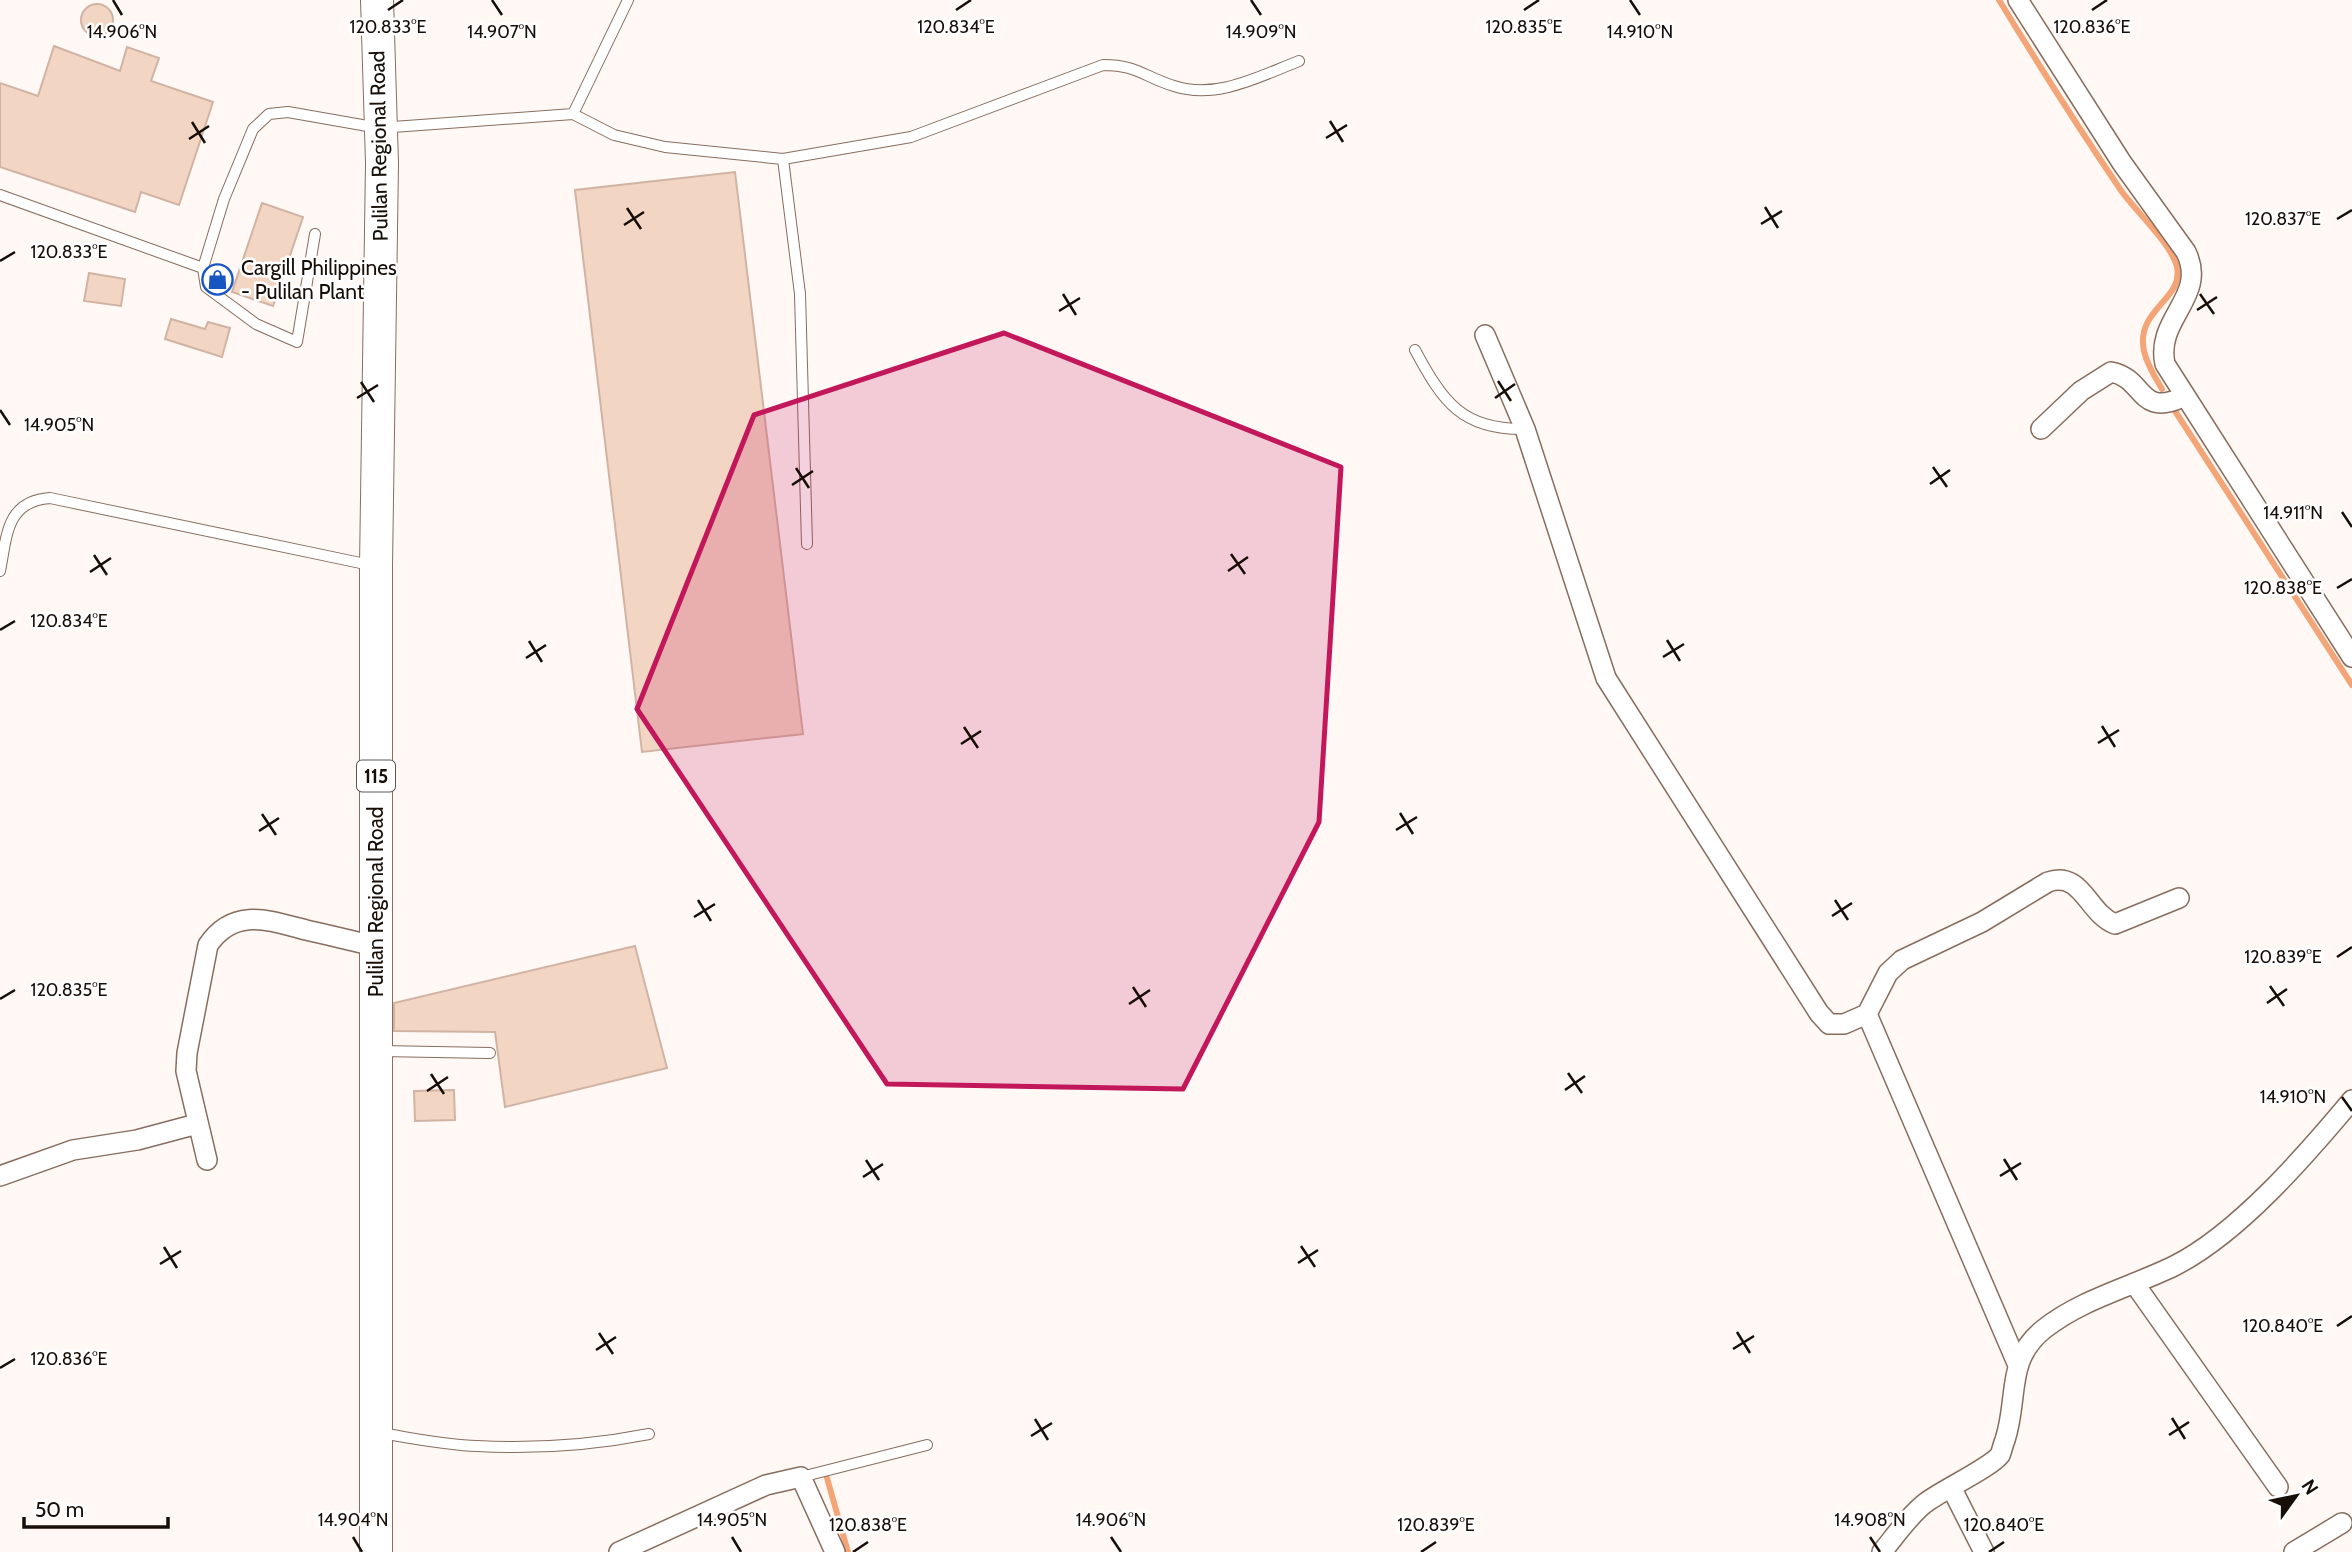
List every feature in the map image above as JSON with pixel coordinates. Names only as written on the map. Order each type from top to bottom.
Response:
[{"type":"main road","name":"Pulilan Regional Road","points":[[372,1549],[376,1433],[376,566],[382,163],[377,0]]},
{"type":"street","points":[[2018,0],[2067,82],[2192,264],[2192,280],[2183,303],[2165,333],[2162,352],[2165,364],[2183,397],[2352,657]]},
{"type":"street","points":[[1485,335],[1524,429],[1606,678],[1819,1013],[1829,1024],[1844,1024],[1867,1014],[1888,973],[1902,960],[1982,922],[2048,882],[2060,878],[2075,883],[2104,920],[2115,924],[2179,898]]},
{"type":"street","points":[[2041,429],[2081,391],[2111,372],[2120,374],[2155,404],[2166,405],[2183,397]]},
{"type":"street","points":[[207,1160],[186,1071],[187,1053],[208,946],[218,931],[248,919],[269,920],[375,946]]},
{"type":"street","points":[[1867,1014],[2017,1363]]},
{"type":"street","points":[[1882,1552],[1923,1505],[2000,1455],[2009,1428],[2017,1363],[2027,1345],[2046,1328],[2092,1300],[2197,1252],[2238,1219],[2307,1153],[2352,1100]]},
{"type":"street","points":[[0,1176],[73,1150],[138,1140],[197,1124]]},
{"type":"street","points":[[2134,1283],[2278,1487]]},
{"type":"street","points":[[619,1552],[766,1485],[801,1477],[835,1552]]},
{"type":"street","points":[[1951,1487],[1984,1552]]},
{"type":"street","points":[[2294,1552],[2342,1524]]},
{"type":"lane","points":[[573,114],[628,0]]},
{"type":"lane","points":[[315,234],[297,342],[256,324],[206,287],[203,268],[224,199],[253,129],[269,114],[288,112],[379,128],[573,114],[614,135],[665,147],[783,159],[911,137],[1102,65],[1125,65],[1174,86],[1208,92],[1300,61]]},
{"type":"lane","points":[[783,159],[800,294],[807,544]]},
{"type":"lane","points":[[0,195],[203,268]]},
{"type":"lane","points":[[1415,350],[1450,404],[1474,421],[1497,430],[1524,429]]},
{"type":"lane","points":[[0,571],[10,526],[17,512],[31,499],[50,498],[376,566]]},
{"type":"lane","points":[[377,1051],[490,1053]]},
{"type":"lane","points":[[376,1433],[475,1446],[547,1446],[614,1441],[649,1434]]},
{"type":"lane","points":[[801,1477],[927,1445]]},
{"type":"highlighted area","points":[[1004,333],[1341,467],[1319,822],[1183,1089],[887,1084],[637,709],[754,415]]},
{"type":"building","points":[[97,4],[108,9],[113,20],[108,31],[97,36],[86,31],[81,20],[86,9]]},
{"type":"building","points":[[54,46],[120,71],[127,47],[159,58],[151,81],[213,102],[179,205],[141,192],[135,212],[0,167],[0,83],[38,96]]},
{"type":"building","points":[[735,172],[803,734],[642,752],[575,190]]},
{"type":"building","points":[[262,203],[303,217],[273,306],[232,292]]},
{"type":"building","points":[[89,273],[125,279],[121,306],[84,301]]},
{"type":"building","points":[[171,319],[205,329],[208,322],[230,328],[222,357],[165,339]]},
{"type":"building","points":[[635,946],[667,1068],[505,1107],[495,1032],[394,1031],[394,1003]]},
{"type":"building","points":[[454,1090],[455,1120],[415,1121],[414,1091]]},
{"type":"waterway","points":[[1999,0],[2120,189],[2168,248],[2177,267],[2174,288],[2152,315],[2143,337],[2147,361],[2162,389]]},
{"type":"waterway","points":[[2175,411],[2352,685]]},
{"type":"waterway","points":[[827,1478],[848,1552]]},
{"type":"place","name":"Cargill Philippines - Pulilan Plant","points":[[218,280]]}]
